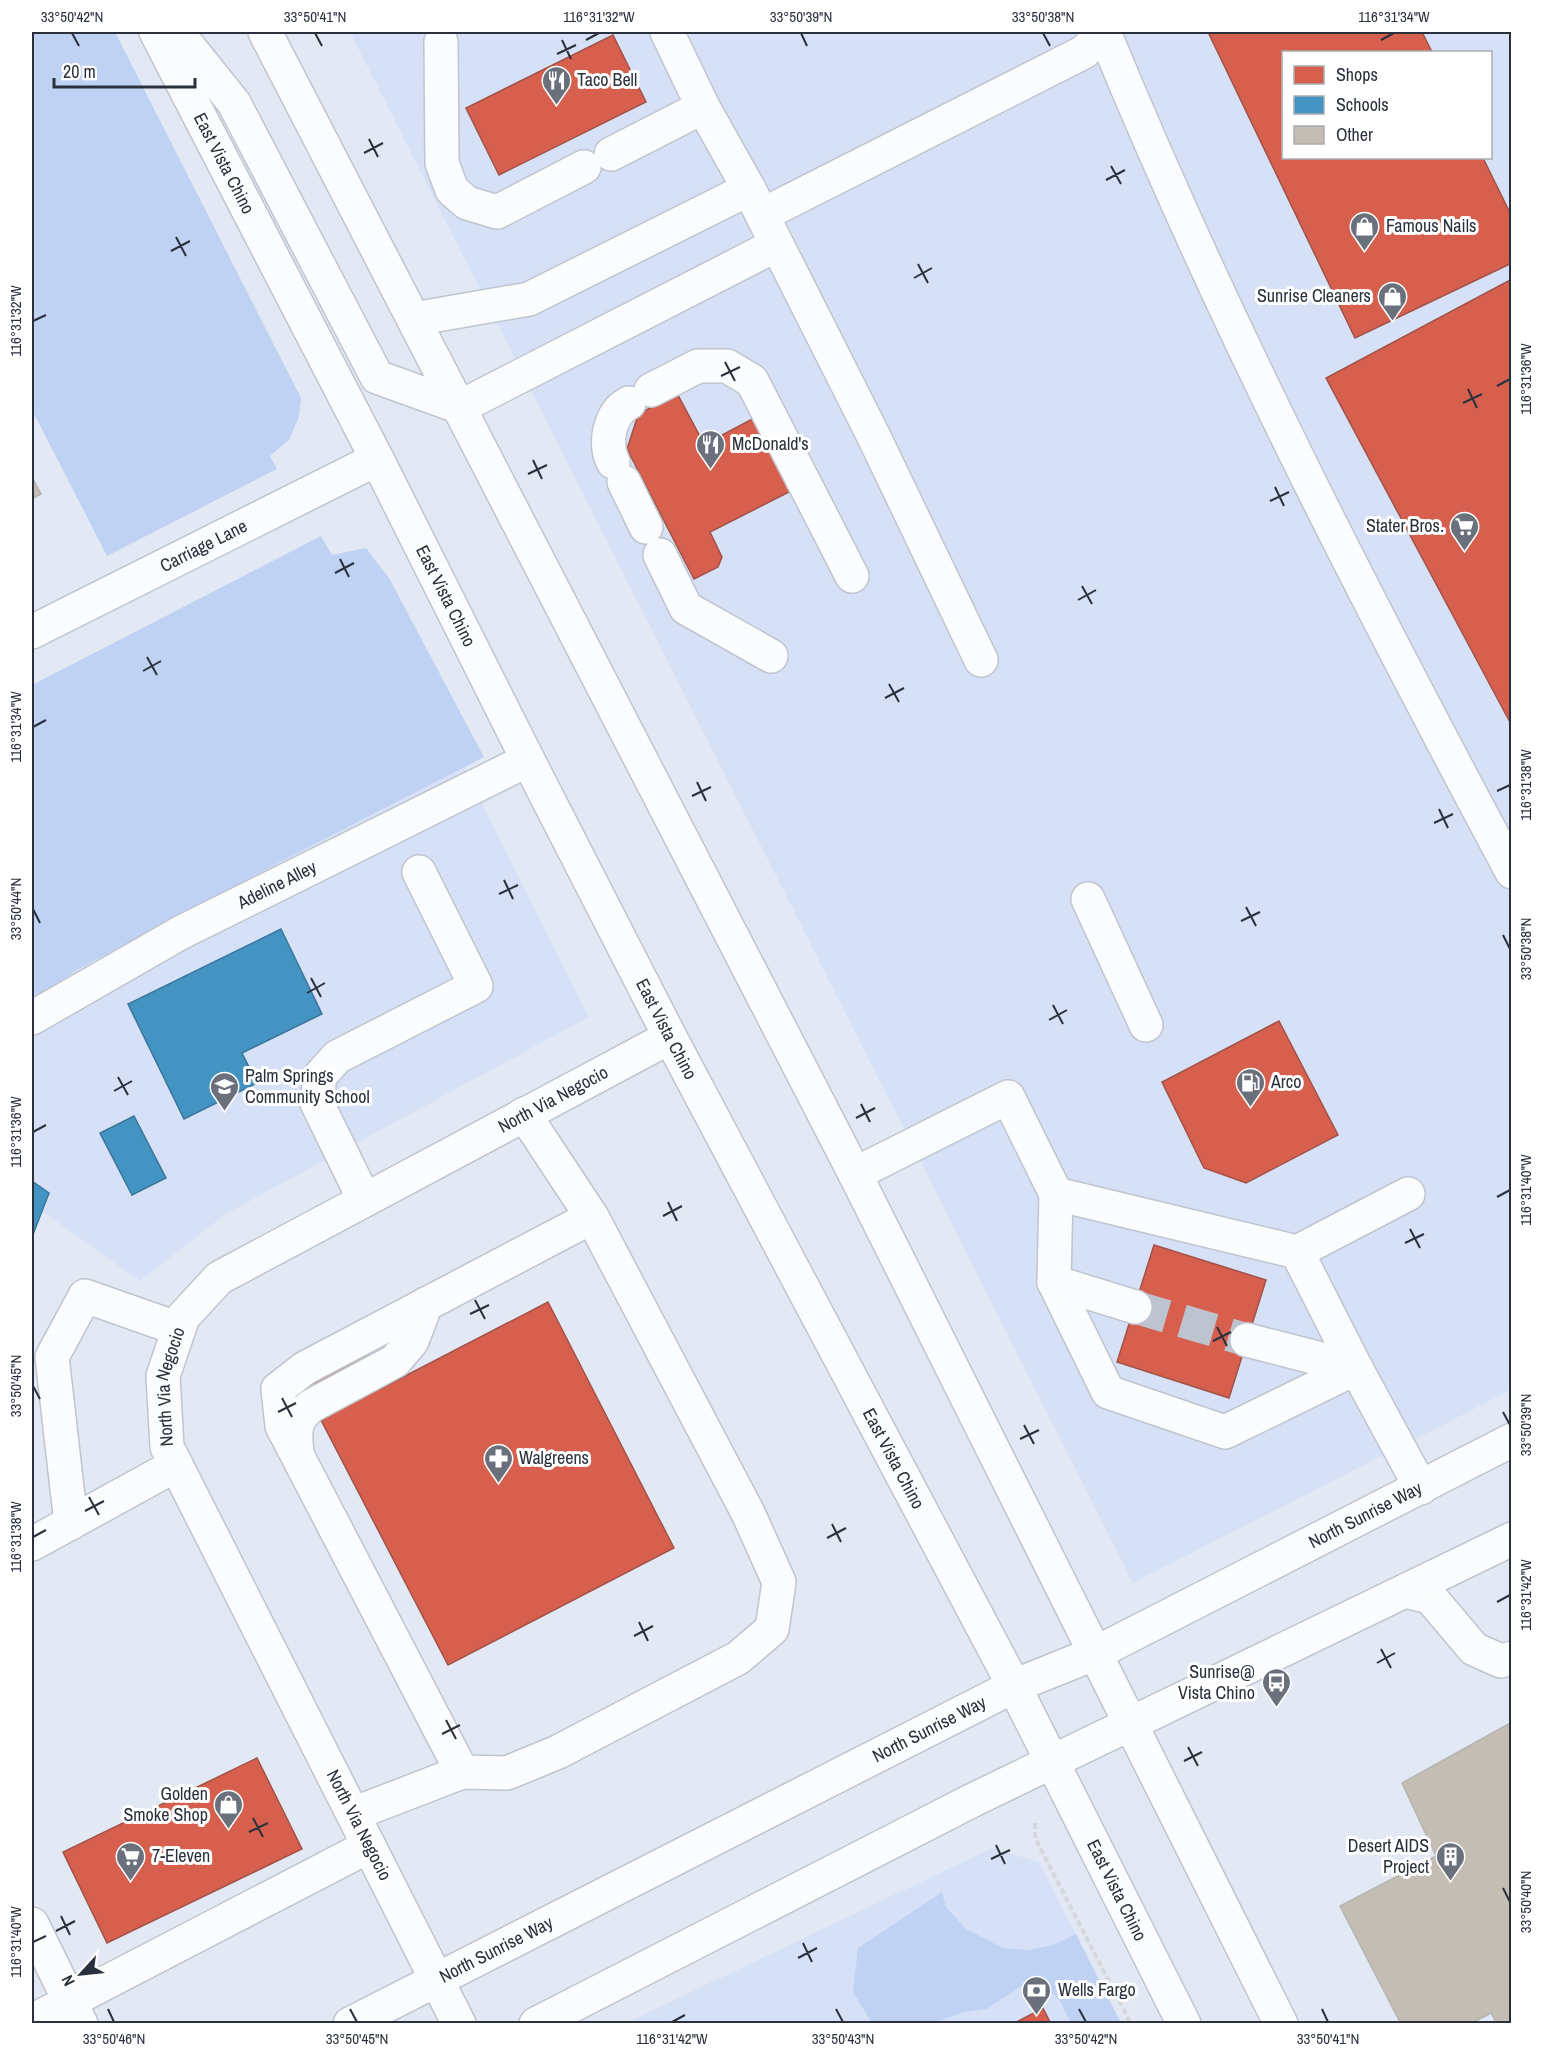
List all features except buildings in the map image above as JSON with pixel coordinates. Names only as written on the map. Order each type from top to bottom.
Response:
[{"type":"main road","name":"East Vista Chino","points":[[156,32],[377,459],[670,1036],[1014,1686],[1184,2024]]},
{"type":"main road","points":[[177,32],[234,104],[377,377],[459,407],[776,245]]},
{"type":"main road","points":[[265,32],[855,1174],[1281,2024]]},
{"type":"main road","points":[[667,32],[703,107],[755,202],[873,435],[981,660]]},
{"type":"main road","points":[[414,319],[529,299],[755,202],[1084,52],[1104,32],[1151,147],[1287,436],[1512,872]]},
{"type":"main road","points":[[441,42],[442,163],[452,190],[466,203],[497,212],[703,107]]},
{"type":"main road","points":[[771,656],[686,608],[610,455],[610,426],[624,405],[698,366],[727,366],[752,381],[852,576]]},
{"type":"main road","name":"Carriage Lane","points":[[32,632],[377,459]]},
{"type":"main road","name":"Adeline Alley","points":[[32,1018],[180,933],[528,760]]},
{"type":"main road","points":[[364,1199],[317,1103],[320,1076],[337,1057],[476,986],[418,872]]},
{"type":"main road","points":[[1088,899],[1146,1025]]},
{"type":"main road","name":"North Via Negocio","points":[[459,2024],[167,1447],[163,1376],[183,1317],[219,1278],[670,1036]]},
{"type":"main road","points":[[855,1174],[1008,1097],[1056,1194],[1054,1282],[1108,1392],[1224,1432],[1356,1368]]},
{"type":"main road","points":[[353,1814],[462,1772],[507,1773],[558,1752],[738,1658],[772,1629],[779,1582],[747,1513],[592,1217],[524,1114]]},
{"type":"main road","points":[[1056,1194],[1297,1252],[1408,1194]]},
{"type":"main road","points":[[462,1772],[282,1426],[278,1389],[305,1368],[592,1217]]},
{"type":"main road","points":[[1297,1252],[1421,1488]]},
{"type":"main road","points":[[1054,1282],[1135,1307]]},
{"type":"main road","points":[[71,1523],[52,1357],[85,1296],[179,1329]]},
{"type":"main road","points":[[1247,1340],[1356,1368]]},
{"type":"main road","name":"North Sunrise Way","points":[[350,2024],[1014,1686],[1096,1653],[1512,1440]]},
{"type":"main road","points":[[32,1544],[176,1466]]},
{"type":"main road","points":[[536,2024],[952,1810],[1512,1539]]},
{"type":"main road","points":[[1405,1591],[1430,1597],[1474,1649],[1501,1661],[1512,1658]]},
{"type":"main road","points":[[32,2021],[75,2012],[369,1846]]},
{"type":"main road","points":[[32,1924],[75,2012]]},
{"type":"shaded area","points":[[32,32],[115,32],[301,398],[299,417],[289,440],[270,456],[277,469],[107,556],[32,410]]},
{"type":"shaded area","points":[[350,32],[1511,32],[1511,1390],[1133,1583]]},
{"type":"shaded area","points":[[321,536],[332,555],[366,548],[389,578],[484,757],[75,971],[32,1001],[32,685]]},
{"type":"shaded area","name":"Palm Springs Community School","points":[[464,767],[589,1017],[226,1214],[140,1281],[32,1204],[32,1001],[75,971]]},
{"type":"shaded area","points":[[992,1848],[1039,1862],[1121,2023],[624,2024]]},
{"type":"shaded area","points":[[942,1892],[946,1907],[966,1929],[1003,1948],[1028,1950],[1053,1945],[1076,1934],[1121,2023],[1071,2023],[1059,1999],[1041,1984],[1022,1986],[986,2009],[964,2012],[934,2023],[872,2023],[853,1992],[858,1948]]},
{"type":"tunnel","points":[[1135,1307],[1247,1340]]},
{"type":"place","name":"Taco Bell","points":[[556,106]]},
{"type":"place","name":"Famous Nails","points":[[1365,252]]},
{"type":"place","name":"Sunrise Cleaners","points":[[1392,322]]},
{"type":"place","name":"McDonald's","points":[[711,470]]},
{"type":"place","name":"Stater Bros.","points":[[1465,552]]},
{"type":"place","name":"Arco","points":[[1250,1108]]},
{"type":"place","name":"Palm Springs Community School","points":[[224,1112]]},
{"type":"place","name":"Walgreens","points":[[498,1484]]},
{"type":"place","name":"Sunrise@ Vista Chino","points":[[1276,1708]]},
{"type":"place","name":"Golden Smoke Shop","points":[[229,1830]]},
{"type":"place","name":"7-Eleven","points":[[131,1882]]},
{"type":"place","name":"Desert AIDS Project","points":[[1450,1882]]},
{"type":"place","name":"Wells Fargo","points":[[1037,2016]]}]
